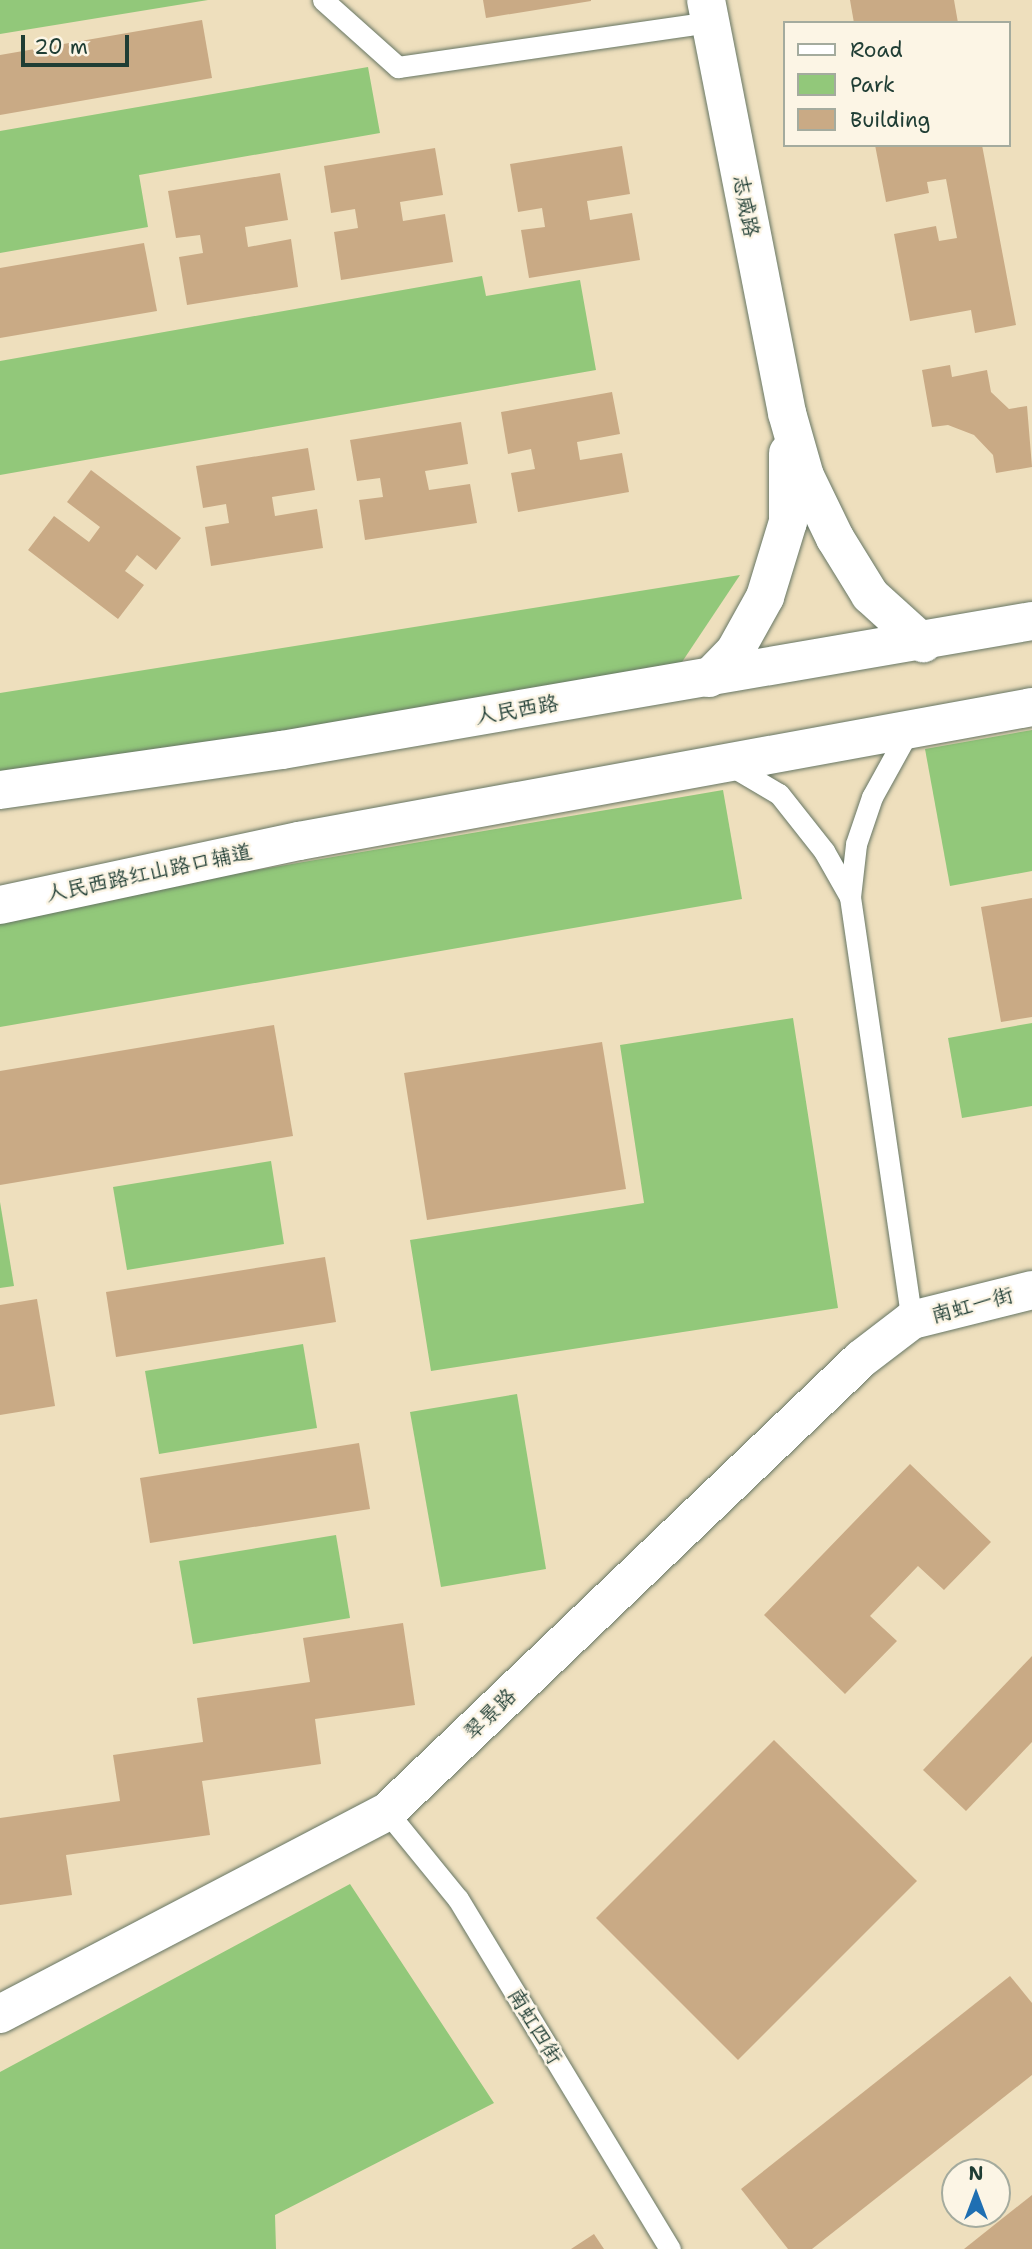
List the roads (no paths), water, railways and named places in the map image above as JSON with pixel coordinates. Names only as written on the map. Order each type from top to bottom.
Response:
[{"type":"main road","name":"志威路","points":[[698,13],[786,413],[806,476],[835,538],[870,594],[923,643]]},
{"type":"main road","name":"志威路","points":[[709,678],[735,651],[765,597],[784,535],[789,487],[786,413]]},
{"type":"main road","name":"人民西路","points":[[0,790],[282,750],[923,643],[1032,621]]},
{"type":"main road","points":[[728,764],[1032,707]]},
{"type":"main road","name":"人民西路红山路口辅道","points":[[0,905],[299,841],[728,764]]},
{"type":"main road","name":"南虹一街","points":[[912,1321],[1032,1290]]},
{"type":"main road","name":"翠景路","points":[[0,2014],[387,1812],[861,1360],[912,1321]]},
{"type":"lane","points":[[323,0],[398,67],[698,13]]},
{"type":"lane","points":[[909,730],[872,797],[856,844],[850,897],[912,1321]]},
{"type":"lane","points":[[728,764],[779,794],[824,851],[850,897]]},
{"type":"lane","name":"南虹四街","points":[[387,1812],[458,1899],[670,2249]]}]
